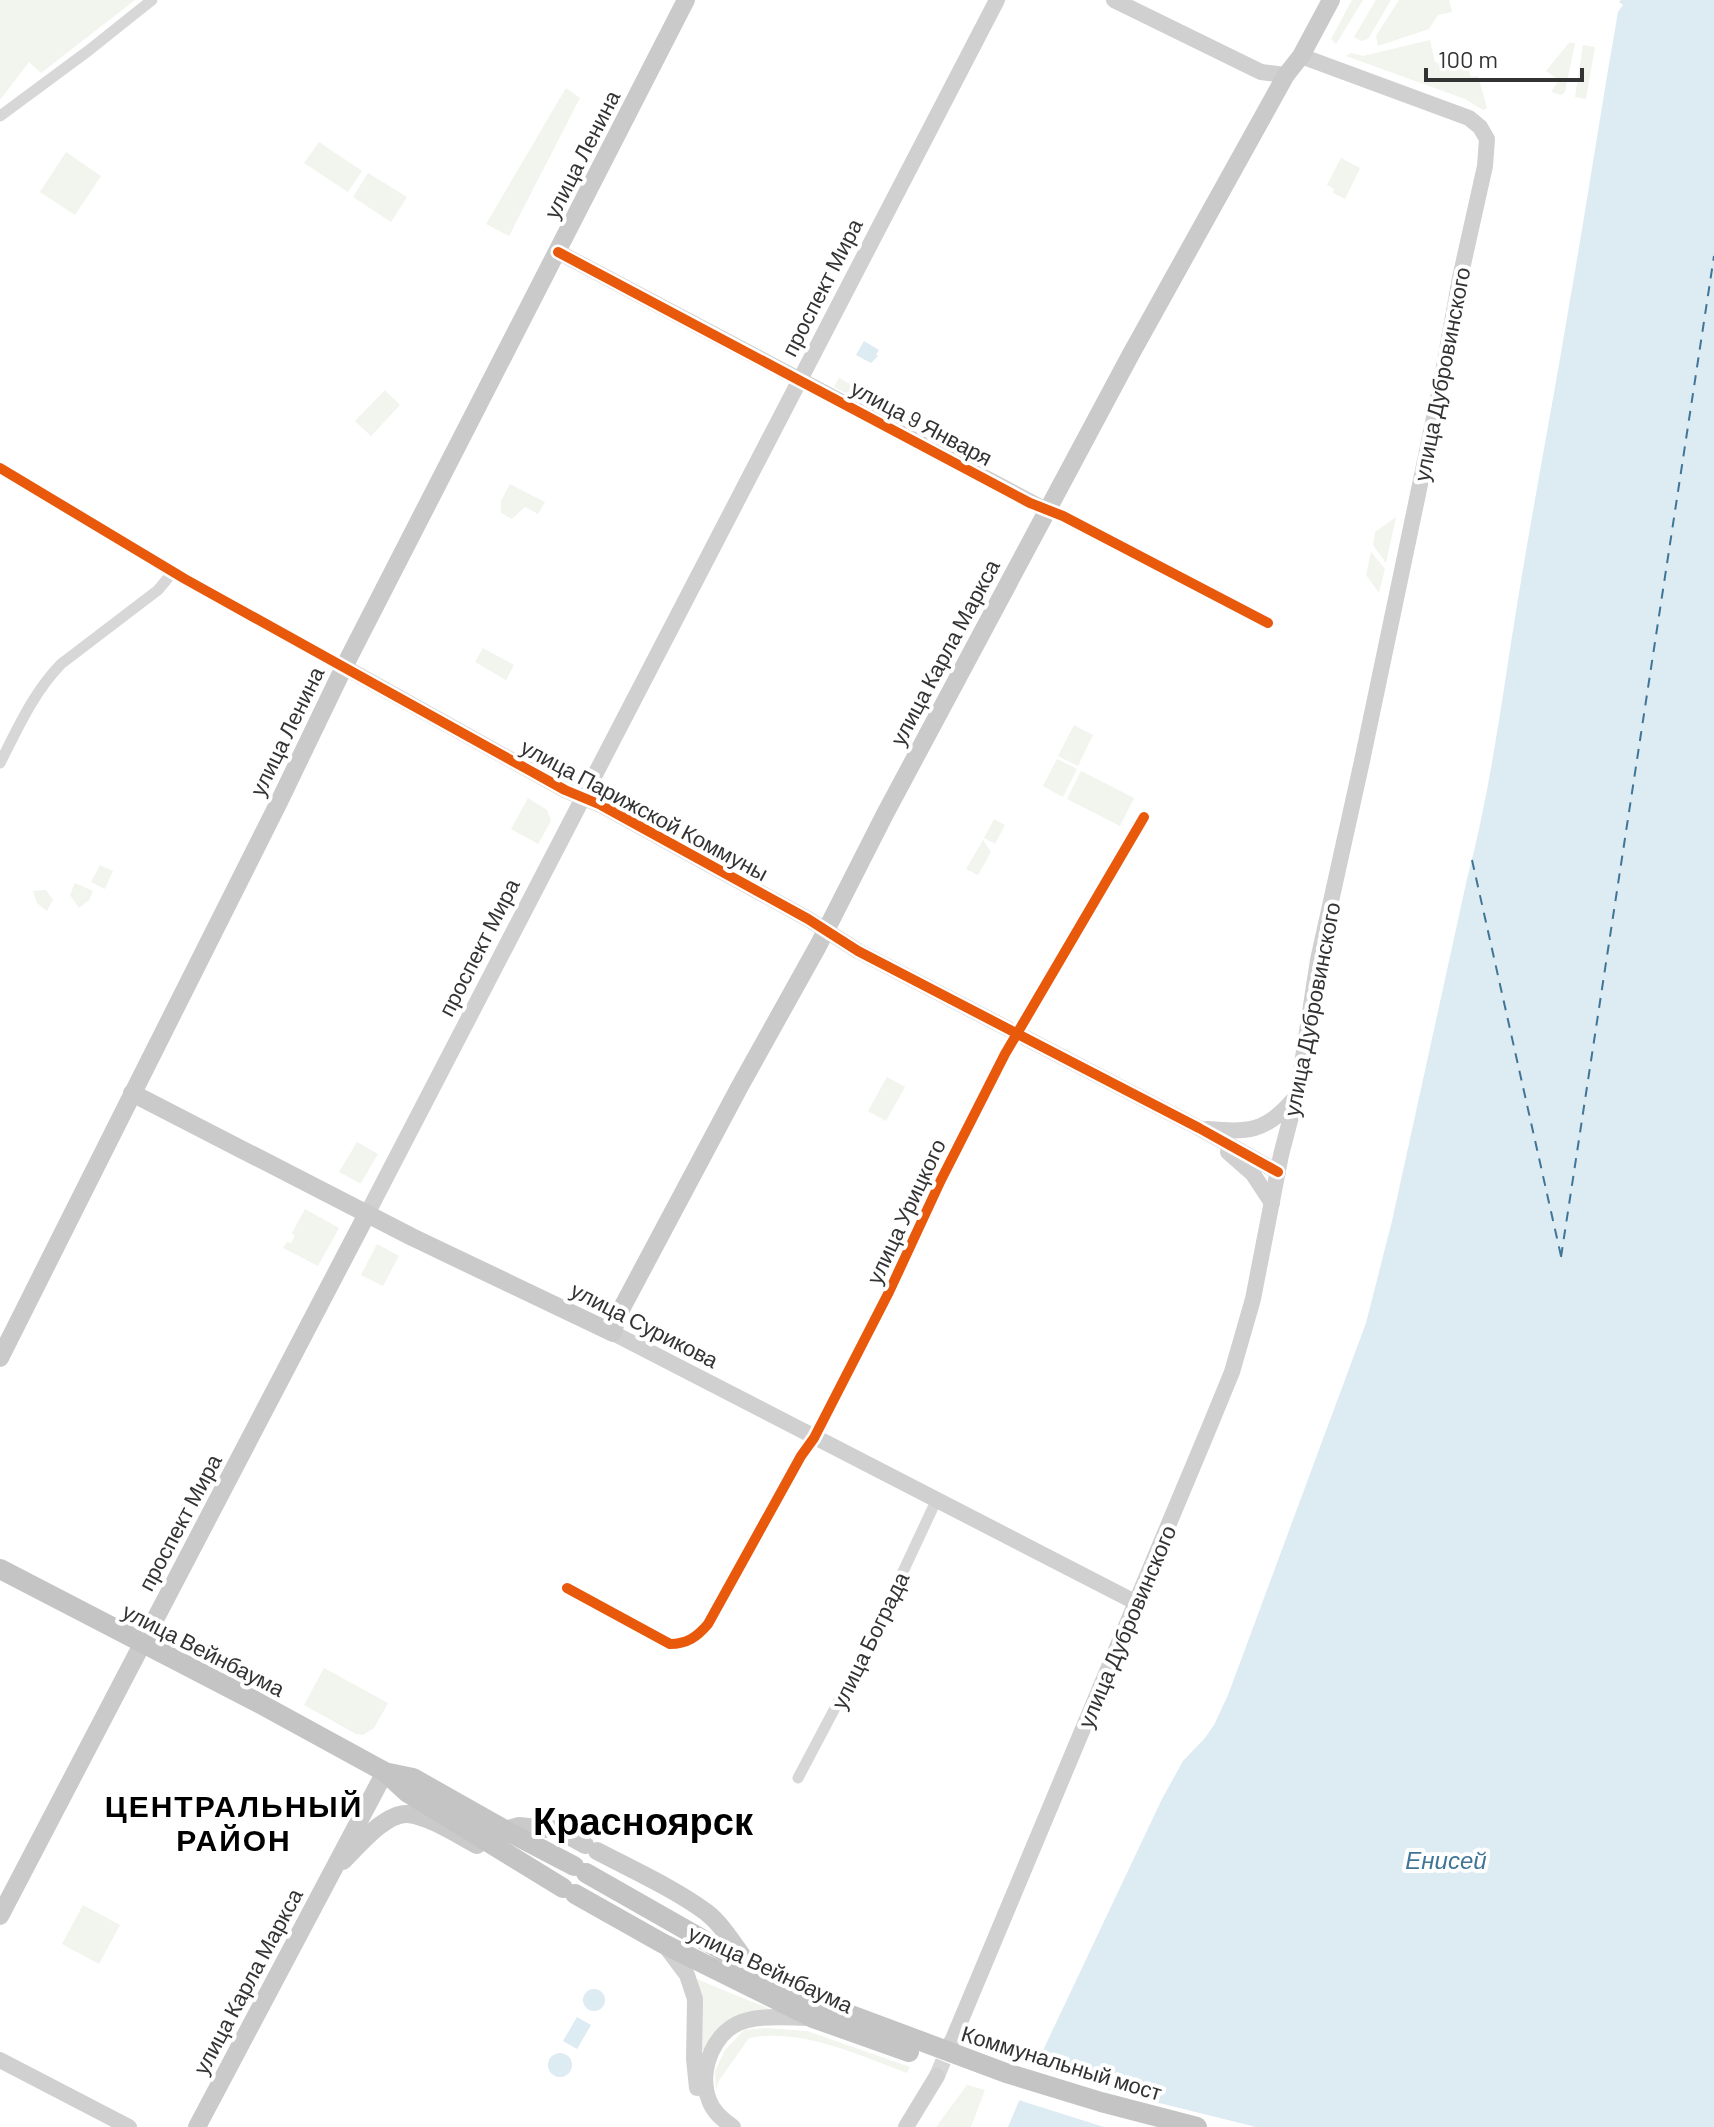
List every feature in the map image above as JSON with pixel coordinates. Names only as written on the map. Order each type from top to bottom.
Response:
[{"type":"highway","name":"улица Вейнбаума","points":[[0,1569],[385,1772],[408,1793],[532,1870],[662,1943],[813,2018],[911,2046]]},
{"type":"highway","name":"улица Вейнбаума","points":[[385,1772],[413,1778],[781,1984],[911,2046]]},
{"type":"highway","name":"Коммунальный мост","points":[[911,2046],[1112,2116],[1158,2127]]},
{"type":"highway","name":"Коммунальный мост","points":[[911,2046],[1197,2127]]},
{"type":"main road","name":"улица Ленина","points":[[0,1358],[344,667],[686,0]]},
{"type":"main road","name":"проспект Мира","points":[[0,1916],[997,0]]},
{"type":"main road","points":[[1114,0],[1261,72],[1286,75]]},
{"type":"main road","name":"улица Карла Маркса","points":[[613,1333],[617,1317],[1131,354],[1331,0]]},
{"type":"main road","name":"улица Дубровинского","points":[[953,2039],[1232,1372],[1253,1299],[1278,1172],[1297,1096],[1318,960],[1488,148],[1480,127],[1469,118],[1301,56]]},
{"type":"main road","name":"улица 9 Января","points":[[558,252],[1048,511]]},
{"type":"main road","name":"улица Парижской Коммуны","points":[[344,667],[565,790],[614,811],[858,951],[1278,1172]]},
{"type":"main road","name":"улица Сурикова","points":[[132,1093],[367,1214],[613,1333],[1135,1602]]},
{"type":"main road","points":[[1199,1128],[1243,1132],[1259,1127],[1282,1113],[1297,1096]]},
{"type":"main road","points":[[1199,1128],[1253,1174],[1272,1203]]},
{"type":"main road","name":"улица Карла Маркса","points":[[197,2127],[385,1772]]},
{"type":"main road","points":[[330,1875],[388,1819],[406,1813],[426,1819],[532,1870]]},
{"type":"main road","points":[[505,1830],[519,1826],[558,1830],[661,1885],[705,1912],[749,1965]]},
{"type":"main road","points":[[662,1943],[687,1975],[695,1999],[697,2089],[700,2105],[716,2127]]},
{"type":"main road","points":[[733,2127],[716,2113],[708,2099],[705,2082],[707,2064],[723,2035],[748,2019],[813,2018]]},
{"type":"main road","points":[[0,2060],[129,2127]]},
{"type":"main road","points":[[906,2126],[937,2076]]},
{"type":"street","points":[[0,116],[152,0]]},
{"type":"street","name":"улица Парижской Коммуны","points":[[0,468],[173,572],[344,667]]},
{"type":"street","name":"улица 9 Января","points":[[1048,511],[1268,623]]},
{"type":"street","points":[[0,763],[33,699],[50,676],[61,664],[158,590],[173,572]]},
{"type":"street","name":"улица Урицкого","points":[[567,1588],[670,1644],[689,1641],[708,1624],[814,1438],[1017,1033],[1144,817]]},
{"type":"street","name":"улица Бограда","points":[[798,1778],[872,1638],[936,1501]]},
{"type":"shaded area","points":[[0,0],[135,0],[41,73],[29,62],[0,100]]},
{"type":"shaded area","points":[[1352,0],[1363,0],[1336,44],[1331,39]]},
{"type":"shaded area","points":[[1376,0],[1391,0],[1368,39],[1361,41],[1354,37]]},
{"type":"shaded area","points":[[1399,0],[1449,0],[1452,12],[1438,15],[1429,29],[1378,46],[1376,36]]},
{"type":"shaded area","points":[[1430,40],[1435,62],[1455,70],[1468,68],[1471,77],[1478,76],[1487,108],[1483,110],[1465,99],[1346,56],[1351,53],[1363,56]]},
{"type":"shaded area","points":[[1569,43],[1575,43],[1565,92],[1561,95],[1551,92],[1559,80],[1546,71]]},
{"type":"shaded area","points":[[1583,45],[1595,47],[1586,99],[1575,97]]},
{"type":"shaded area","points":[[566,88],[580,98],[509,236],[486,224]]},
{"type":"shaded area","points":[[319,142],[362,171],[348,192],[304,163]]},
{"type":"shaded area","points":[[66,152],[101,176],[75,215],[40,192]]},
{"type":"shaded area","points":[[1341,158],[1360,168],[1345,199],[1333,193],[1334,189],[1327,185]]},
{"type":"shaded area","points":[[368,173],[407,197],[391,222],[353,197]]},
{"type":"shaded area","points":[[839,378],[923,422],[919,430],[834,387]]},
{"type":"shaded area","points":[[385,390],[400,405],[371,436],[355,421]]},
{"type":"shaded area","points":[[510,484],[545,502],[538,514],[525,507],[512,519],[501,513],[501,501]]},
{"type":"shaded area","points":[[1396,517],[1386,563],[1373,545],[1375,532]]},
{"type":"shaded area","points":[[1371,552],[1385,569],[1379,593],[1366,575]]},
{"type":"shaded area","points":[[483,648],[514,665],[506,680],[475,662]]},
{"type":"shaded area","points":[[1074,725],[1093,735],[1078,766],[1058,756]]},
{"type":"shaded area","points":[[1057,759],[1077,769],[1063,797],[1043,786]]},
{"type":"shaded area","points":[[1081,771],[1134,798],[1120,826],[1067,799]]},
{"type":"shaded area","points":[[528,798],[547,810],[551,821],[538,844],[511,829]]},
{"type":"shaded area","points":[[994,819],[1005,825],[995,844],[984,838]]},
{"type":"shaded area","points":[[983,840],[991,852],[978,875],[966,869]]},
{"type":"shaded area","points":[[100,865],[113,871],[105,889],[91,882]]},
{"type":"shaded area","points":[[75,883],[93,891],[89,900],[79,908],[70,895]]},
{"type":"shaded area","points":[[46,890],[53,900],[47,911],[37,903],[33,891]]},
{"type":"shaded area","points":[[887,1077],[905,1087],[886,1121],[868,1111]]},
{"type":"shaded area","points":[[357,1142],[378,1154],[361,1183],[339,1172]]},
{"type":"shaded area","points":[[305,1209],[339,1228],[318,1266],[283,1248],[295,1236],[292,1233]]},
{"type":"shaded area","points":[[377,1244],[399,1256],[383,1286],[361,1275]]},
{"type":"shaded area","points":[[324,1668],[388,1703],[374,1728],[363,1735],[356,1734],[304,1705]]},
{"type":"shaded area","points":[[83,1905],[120,1925],[99,1964],[62,1944]]},
{"type":"shaded area","points":[[694,1978],[777,2012],[755,2015],[705,2053]]},
{"type":"shaded area","points":[[744,2030],[807,2031],[910,2067],[907,2073],[809,2040],[769,2036],[749,2038],[718,2082],[716,2091],[715,2071],[725,2050]]},
{"type":"shaded area","points":[[967,2085],[985,2090],[971,2127],[936,2127]]},
{"type":"water","name":"Енисей","points":[[1714,0],[1714,2127],[1008,2127],[1162,1799],[1183,1761],[1214,1725],[1228,1695],[1366,1323],[1392,1221],[1483,808],[1618,12],[1623,5],[1619,2]]},
{"type":"water","points":[[864,341],[879,350],[871,363],[856,355]]},
{"type":"water","points":[[594,1989],[602,1992],[605,2000],[602,2008],[594,2011],[586,2008],[583,2000],[586,1992]]},
{"type":"water","points":[[577,2017],[591,2025],[577,2049],[563,2041]]},
{"type":"water","points":[[560,2053],[568,2057],[572,2065],[568,2073],[560,2077],[552,2073],[548,2065],[552,2057]]},
{"type":"pier","points":[[1031,2065],[1119,2093],[1256,2127],[1104,2127],[1015,2099]]},
{"type":"ferry route","points":[[1561,1257],[1714,256]]},
{"type":"ferry route","points":[[1472,860],[1561,1256]]},
{"type":"tunnel","points":[[937,2076],[952,2040]]},
{"type":"cycle path","points":[[558,252],[1030,503],[1063,516],[1268,623]]},
{"type":"cycle path","points":[[0,468],[185,579],[565,790],[601,805],[808,919],[858,951],[1278,1172]]},
{"type":"cycle path","points":[[567,1588],[670,1644],[691,1639],[708,1624],[814,1438],[1005,1054],[1144,817]]},
{"type":"district","name":"Красноярск","points":[[643,1820]]},
{"type":"district","name":"ЦЕНТРАЛЬНЫЙ РАЙОН","points":[[234,1822]]}]
